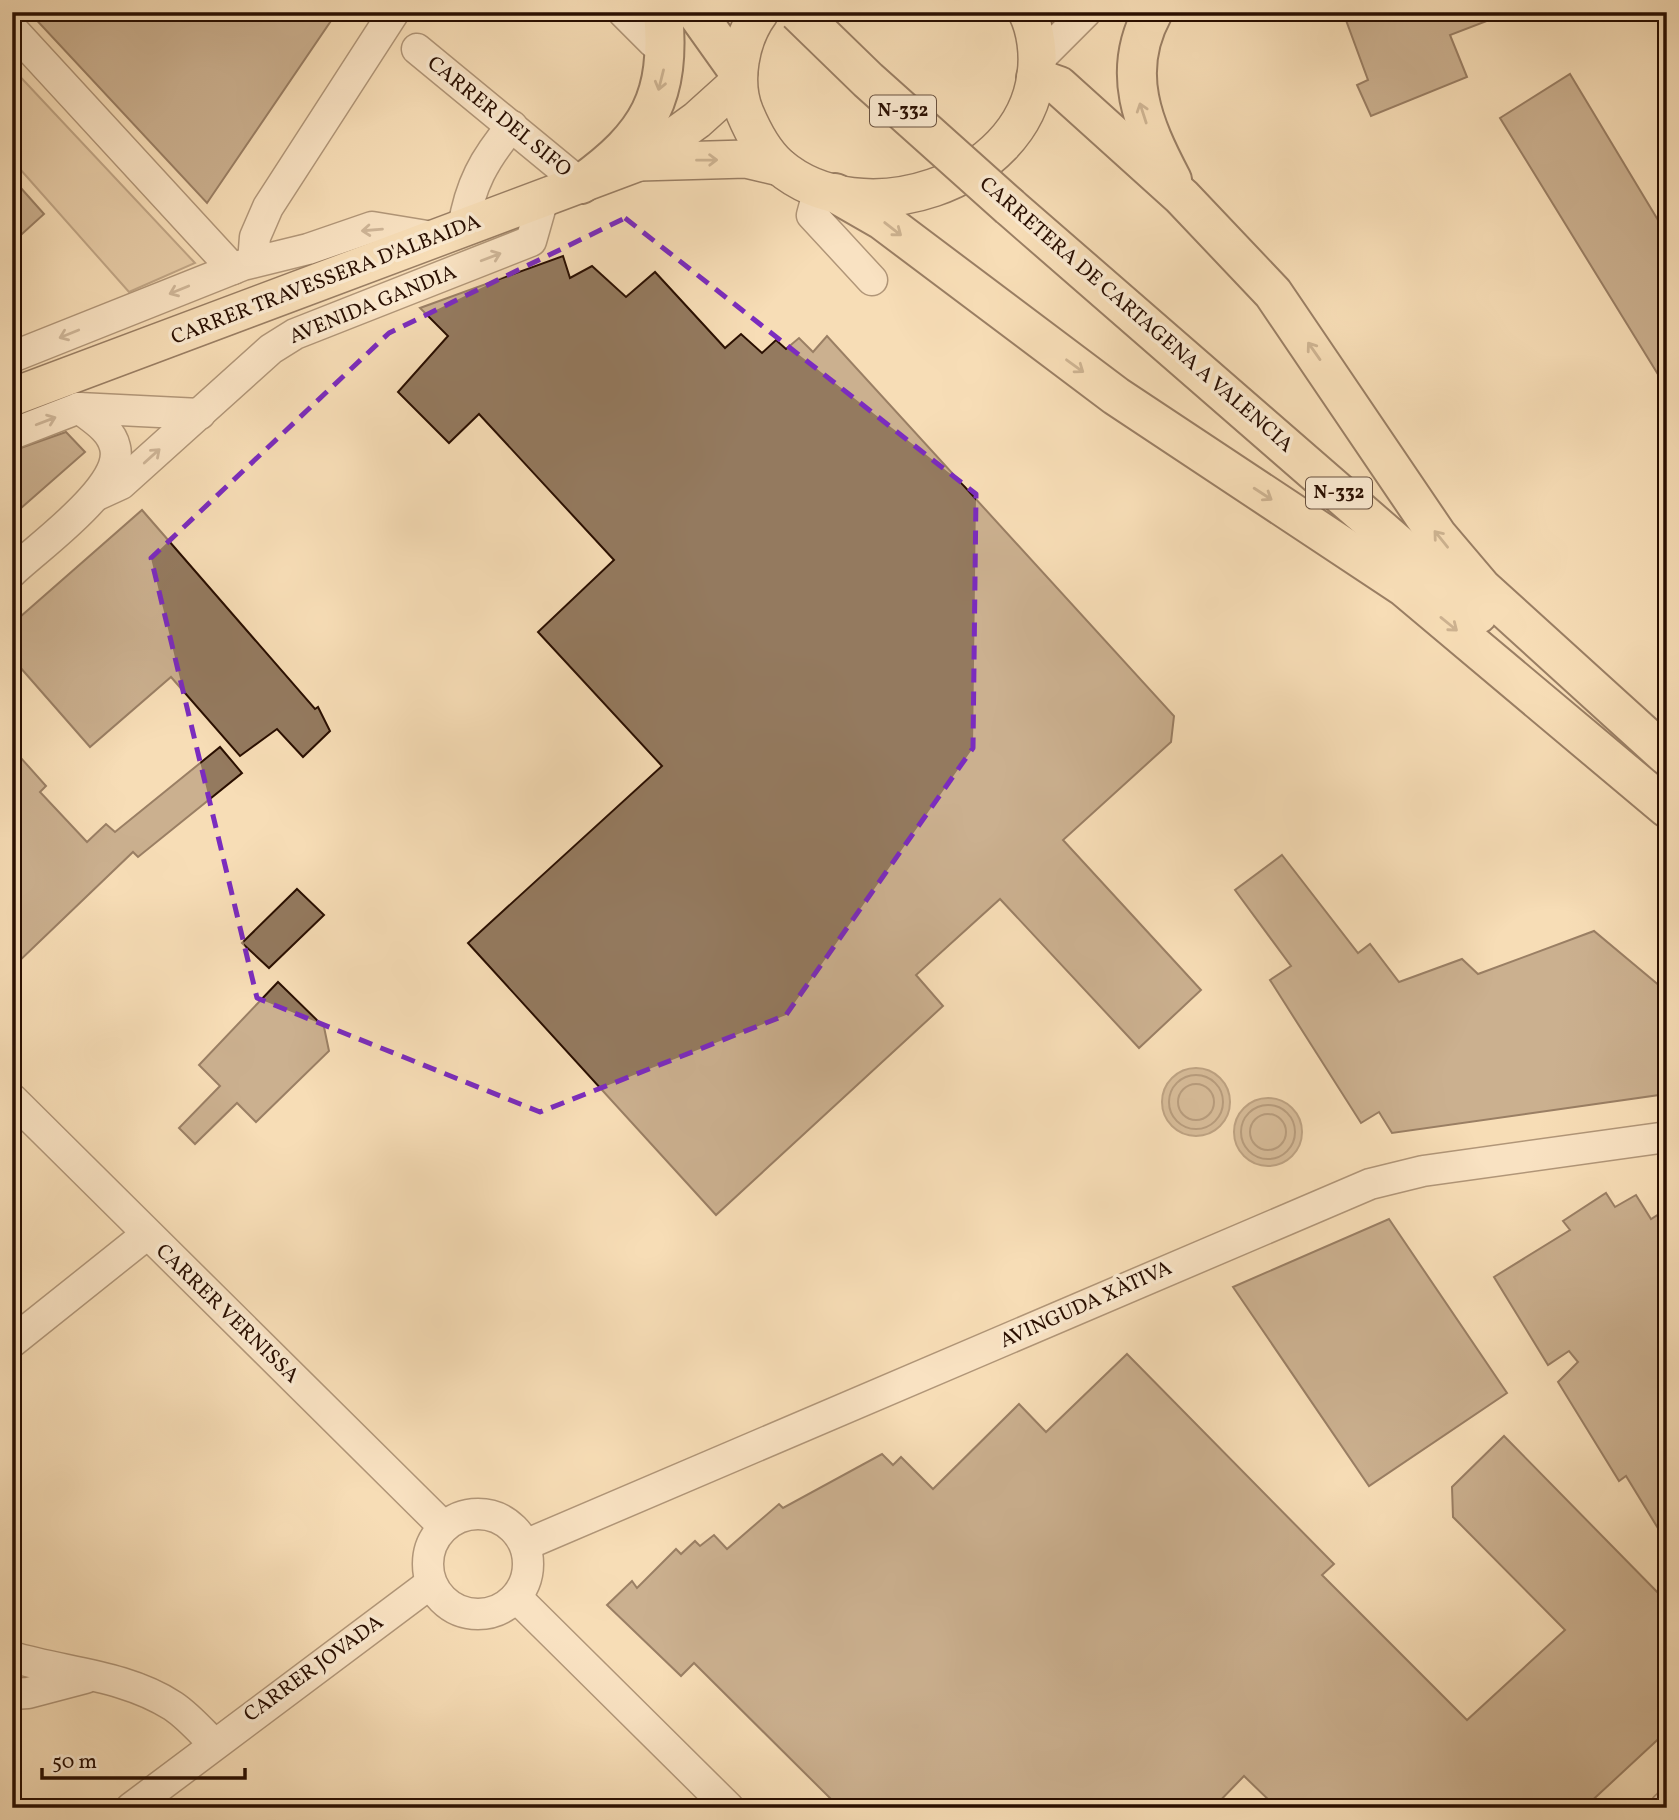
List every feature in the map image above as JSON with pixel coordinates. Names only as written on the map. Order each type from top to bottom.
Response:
[{"type":"highway","points":[[696,12],[738,77]]},
{"type":"highway","name":"CARRETERA DE CARTAGENA A VALENCIA","points":[[798,12],[868,80],[1010,206],[1667,781]]},
{"type":"highway","points":[[1153,12],[1137,59],[1136,93],[1153,143],[1182,197]]},
{"type":"highway","points":[[581,184],[612,161],[643,126],[654,105],[666,58],[658,27]]},
{"type":"highway","points":[[1037,69],[1182,197],[1273,293],[1437,535],[1482,588],[1667,756]]},
{"type":"highway","points":[[827,191],[883,220],[1116,396],[1404,587],[1667,808]]},
{"type":"main road","points":[[760,12],[747,39],[738,77],[750,125],[768,155],[780,167],[827,191],[862,196],[910,193],[949,181],[973,169],[998,150],[1021,122],[1031,103],[1037,69],[1027,12]]},
{"type":"main road","name":"CARRER TRAVESSERA D'ALBAIDA","points":[[12,397],[639,162],[696,120],[738,77]]},
{"type":"main road","name":"CARRER TRAVESSERA D'ALBAIDA","points":[[639,162],[746,159],[780,167]]},
{"type":"street","points":[[243,265],[282,184],[394,12]]},
{"type":"street","points":[[623,12],[658,27]]},
{"type":"street","points":[[1037,69],[1086,12]]},
{"type":"street","points":[[12,29],[243,265]]},
{"type":"street","name":"CARRER DEL SIFO","points":[[417,49],[581,184]]},
{"type":"street","points":[[12,356],[243,265],[372,228],[451,233],[489,153],[512,126]]},
{"type":"street","points":[[827,191],[812,215],[872,280]]},
{"type":"street","name":"AVENIDA GANDIA","points":[[97,495],[121,484],[271,349],[295,334],[531,241],[543,199]]},
{"type":"street","points":[[125,312],[188,332]]},
{"type":"street","points":[[12,572],[97,495],[114,465],[116,448],[104,427],[79,408]]},
{"type":"street","points":[[12,434],[79,408],[200,414]]},
{"type":"street","name":"CARRER VERNISSA","points":[[12,1099],[146,1235],[443,1526]]},
{"type":"street","name":"AVINGUDA XÀTIVA","points":[[525,1545],[1370,1184],[1423,1171],[1667,1138]]},
{"type":"street","points":[[12,1342],[146,1235]]},
{"type":"street","points":[[473,1513],[489,1514],[511,1525],[525,1545],[528,1573],[516,1597],[501,1609],[468,1614],[453,1608],[440,1597],[431,1583],[427,1568],[428,1553],[443,1526],[457,1517],[473,1513]]},
{"type":"street","name":"CARRER JOVADA","points":[[131,1808],[213,1743],[431,1583]]},
{"type":"street","points":[[516,1597],[729,1808]]},
{"type":"street","points":[[12,1657],[96,1675],[144,1690],[174,1707],[213,1743]]},
{"type":"street","points":[[12,1694],[28,1693],[96,1675]]},
{"type":"highlighted area","points":[[625,218],[976,494],[973,748],[786,1015],[540,1112],[257,998],[151,558],[389,333]]},
{"type":"shaded area","points":[[12,68],[195,263],[129,292],[12,160]]},
{"type":"water","points":[[1196,1068],[1209,1071],[1220,1078],[1227,1089],[1230,1102],[1227,1115],[1220,1126],[1209,1133],[1196,1136],[1183,1133],[1172,1126],[1165,1115],[1162,1102],[1165,1089],[1172,1078],[1183,1071]]},
{"type":"water","points":[[1268,1098],[1281,1101],[1292,1108],[1299,1119],[1302,1132],[1299,1145],[1292,1156],[1281,1163],[1268,1166],[1255,1163],[1244,1156],[1237,1145],[1234,1132],[1237,1119],[1244,1108],[1255,1101]]},
{"type":"building","points":[[29,12],[337,12],[207,203]]},
{"type":"building","points":[[1343,12],[1505,14],[1450,35],[1467,77],[1371,116],[1357,85],[1368,80]]},
{"type":"building","points":[[1570,74],[1667,235],[1667,389],[1500,118]]},
{"type":"building","points":[[12,178],[44,214],[12,243]]},
{"type":"building","points":[[563,256],[570,278],[592,266],[626,297],[655,272],[725,348],[741,334],[762,353],[776,340],[786,349],[799,338],[813,352],[827,336],[1174,716],[1171,742],[1063,840],[1201,990],[1139,1048],[1000,899],[916,975],[943,1006],[716,1215],[468,943],[662,766],[538,632],[614,560],[479,414],[449,443],[398,392],[448,336],[420,308]]},
{"type":"building","points":[[66,432],[85,452],[12,516],[12,451]]},
{"type":"building","points":[[142,510],[315,709],[318,707],[330,731],[303,757],[277,729],[240,756],[171,677],[90,747],[12,658],[12,624]]},
{"type":"building","points":[[220,747],[242,773],[138,857],[133,852],[12,968],[12,748],[46,786],[40,792],[87,842],[106,824],[115,832]]},
{"type":"building","points":[[1282,855],[1358,953],[1370,944],[1399,982],[1462,959],[1478,974],[1594,931],[1667,992],[1667,1086],[1659,1095],[1392,1133],[1379,1112],[1361,1123],[1270,980],[1291,966],[1235,890]]},
{"type":"building","points":[[297,889],[324,915],[269,968],[242,943]]},
{"type":"building","points":[[278,982],[324,1027],[329,1051],[256,1122],[237,1103],[195,1144],[179,1128],[220,1086],[199,1065]]},
{"type":"building","points":[[1606,1193],[1615,1207],[1636,1195],[1651,1219],[1667,1209],[1667,1543],[1626,1476],[1619,1481],[1558,1382],[1578,1362],[1569,1351],[1548,1365],[1494,1277],[1570,1230],[1563,1221]]},
{"type":"building","points":[[1389,1219],[1507,1393],[1369,1486],[1233,1287]]},
{"type":"building","points":[[1127,1354],[1334,1564],[1322,1575],[1467,1720],[1565,1630],[1453,1517],[1452,1487],[1504,1436],[1667,1602],[1667,1731],[1584,1808],[1277,1808],[1244,1776],[1213,1808],[840,1808],[694,1663],[681,1676],[607,1605],[632,1581],[637,1588],[676,1549],[681,1554],[695,1541],[700,1546],[714,1535],[727,1549],[779,1504],[783,1508],[882,1454],[893,1465],[901,1457],[933,1489],[1019,1404],[1046,1432]]}]
